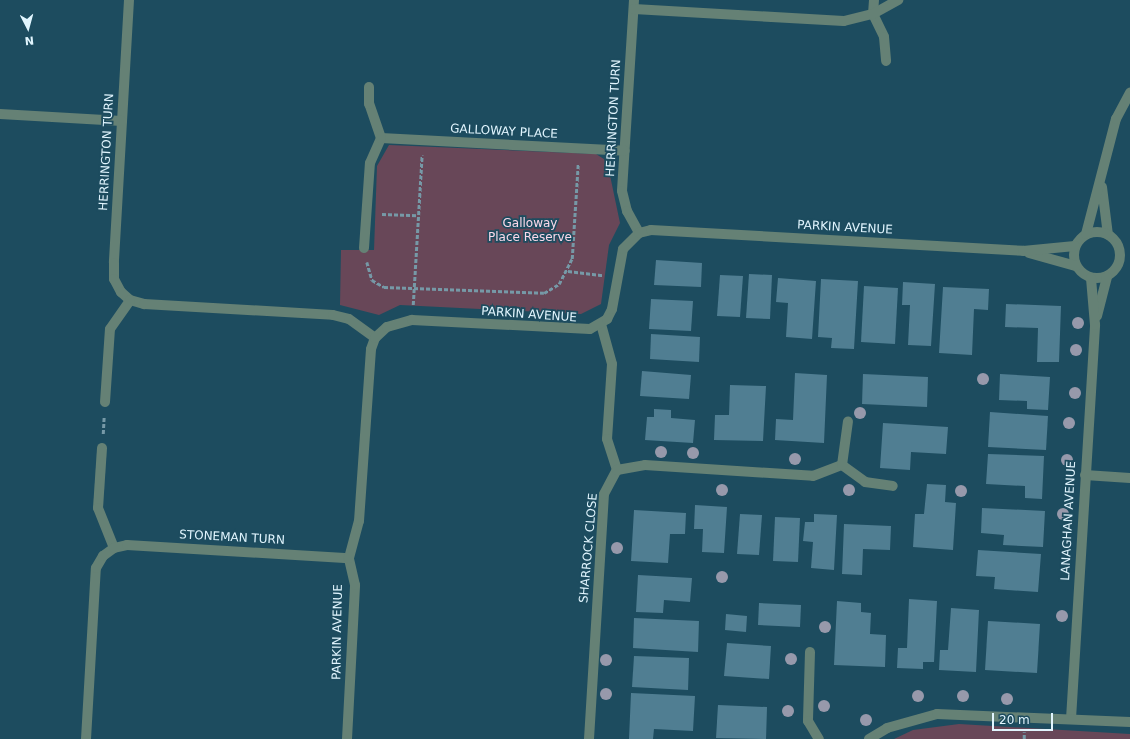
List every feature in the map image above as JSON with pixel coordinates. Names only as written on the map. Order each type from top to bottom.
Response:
[{"type":"street","name":"HERRINGTON TURN","points":[[129,0],[114,279],[130,300]]},
{"type":"street","points":[[874,0],[873,14],[884,37],[886,61]]},
{"type":"street","points":[[634,4],[844,21],[873,14],[898,0]]},
{"type":"street","name":"HERRINGTON TURN","points":[[634,4],[622,191],[627,211],[639,233]]},
{"type":"street","points":[[364,248],[370,163],[381,138],[369,104],[369,87]]},
{"type":"street","points":[[1130,93],[1116,119],[1101,183],[1086,234],[1076,246],[1076,266],[1091,278],[1107,277],[1119,264],[1130,263]]},
{"type":"street","points":[[0,114],[122,121]]},
{"type":"street","name":"GALLOWAY PLACE","points":[[381,138],[625,151]]},
{"type":"street","points":[[1101,183],[1108,235],[1119,246],[1130,249]]},
{"type":"street","name":"PARKIN AVENUE","points":[[639,233],[670,231],[1023,251],[1076,246]]},
{"type":"street","points":[[639,233],[623,249],[612,309],[600,324],[612,364],[608,439],[618,470],[645,465],[813,476],[842,465]]},
{"type":"street","points":[[1086,234],[1108,235]]},
{"type":"street","points":[[1119,246],[1119,264]]},
{"type":"street","name":"PARKIN AVENUE","points":[[1023,251],[1076,266]]},
{"type":"street","name":"LANAGHAN AVENUE","points":[[1095,325],[1107,277]]},
{"type":"street","name":"LANAGHAN AVENUE","points":[[1071,718],[1095,325],[1091,278]]},
{"type":"street","points":[[105,402],[110,328],[130,300],[333,315],[349,319],[375,338]]},
{"type":"street","name":"PARKIN AVENUE","points":[[347,739],[354,585],[349,558],[359,521],[375,338],[387,327],[412,320],[581,331],[600,324]]},
{"type":"street","points":[[842,465],[848,421]]},
{"type":"street","points":[[86,739],[96,568],[114,548],[98,508],[102,448]]},
{"type":"street","points":[[842,465],[865,482],[893,486]]},
{"type":"street","name":"SHARROCK CLOSE","points":[[589,739],[604,494],[618,470]]},
{"type":"street","points":[[1085,475],[1130,478]]},
{"type":"street","name":"STONEMAN TURN","points":[[114,548],[127,545],[349,558]]},
{"type":"street","points":[[810,652],[808,721],[819,739]]},
{"type":"street","points":[[869,739],[887,728],[936,714],[1071,718],[1130,722]]},
{"type":"path","points":[[412,320],[417,215],[423,140]]},
{"type":"path","points":[[364,248],[372,280],[384,287],[544,294],[558,284],[568,271],[572,259],[580,149]]},
{"type":"path","points":[[366,213],[417,215]]},
{"type":"path","points":[[568,271],[618,276]]},
{"type":"path","points":[[102,448],[105,402]]},
{"type":"green space","name":"Galloway Place Reserve","points":[[389,145],[596,154],[607,161],[620,223],[609,245],[601,304],[581,314],[400,305],[379,315],[340,305],[341,250],[374,250],[377,166]]},
{"type":"green space","points":[[959,724],[1130,734],[1130,739],[894,739],[913,730]]},
{"type":"building","points":[[656,260],[702,263],[701,287],[654,285]]},
{"type":"building","points":[[749,274],[772,275],[770,319],[746,318]]},
{"type":"building","points":[[720,275],[743,276],[740,317],[717,316]]},
{"type":"building","points":[[778,278],[816,281],[812,339],[786,337],[788,303],[776,302]]},
{"type":"building","points":[[821,279],[858,281],[854,349],[831,348],[832,338],[818,337]]},
{"type":"building","points":[[903,282],[935,284],[931,346],[908,345],[910,305],[902,305]]},
{"type":"building","points":[[864,286],[898,288],[895,344],[861,342]]},
{"type":"building","points":[[943,287],[989,289],[988,310],[974,309],[972,355],[939,353]]},
{"type":"building","points":[[651,299],[693,301],[691,331],[649,329]]},
{"type":"building","points":[[1006,304],[1061,306],[1059,362],[1037,362],[1038,328],[1005,327]]},
{"type":"building","points":[[651,334],[700,337],[699,362],[650,359]]},
{"type":"building","points":[[642,371],[691,375],[689,399],[640,396]]},
{"type":"building","points":[[795,373],[827,375],[824,443],[775,440],[776,419],[793,420]]},
{"type":"building","points":[[863,374],[928,377],[927,407],[862,404]]},
{"type":"building","points":[[1000,374],[1050,377],[1048,410],[1027,409],[1027,401],[999,400]]},
{"type":"building","points":[[730,385],[766,386],[763,441],[714,440],[715,415],[729,415]]},
{"type":"building","points":[[654,409],[671,410],[671,418],[695,420],[693,443],[645,440],[647,417],[654,417]]},
{"type":"building","points":[[990,412],[1048,416],[1046,450],[988,447]]},
{"type":"building","points":[[883,423],[948,427],[946,454],[911,452],[910,470],[880,468]]},
{"type":"building","points":[[988,454],[1044,456],[1042,499],[1025,498],[1025,486],[986,484]]},
{"type":"building","points":[[927,484],[946,485],[945,502],[956,503],[953,550],[913,547],[915,514],[924,514]]},
{"type":"building","points":[[695,505],[727,507],[724,553],[702,552],[703,529],[694,529]]},
{"type":"building","points":[[982,508],[1045,511],[1043,547],[1003,545],[1004,535],[981,533]]},
{"type":"building","points":[[634,510],[686,513],[685,534],[670,534],[668,563],[631,561]]},
{"type":"building","points":[[740,514],[762,515],[759,555],[737,554]]},
{"type":"building","points":[[814,514],[837,515],[834,570],[811,568],[813,542],[803,541],[805,522],[814,522]]},
{"type":"building","points":[[775,517],[800,518],[798,562],[773,561]]},
{"type":"building","points":[[844,524],[891,526],[890,550],[863,549],[862,575],[842,574]]},
{"type":"building","points":[[978,550],[1041,554],[1038,592],[994,589],[995,577],[976,576]]},
{"type":"building","points":[[638,575],[692,578],[690,602],[664,600],[663,613],[636,612]]},
{"type":"building","points":[[909,599],[937,601],[934,662],[923,662],[923,669],[897,668],[898,648],[907,648]]},
{"type":"building","points":[[837,601],[861,603],[861,612],[871,613],[870,634],[886,635],[885,667],[834,665]]},
{"type":"building","points":[[759,603],[801,605],[800,627],[758,625]]},
{"type":"building","points":[[951,608],[979,610],[976,672],[939,670],[940,650],[948,650]]},
{"type":"building","points":[[726,614],[747,616],[746,632],[725,630]]},
{"type":"building","points":[[634,618],[699,621],[698,652],[633,648]]},
{"type":"building","points":[[988,621],[1040,624],[1037,673],[985,670]]},
{"type":"building","points":[[727,643],[771,646],[769,679],[724,676]]},
{"type":"building","points":[[634,656],[689,658],[688,690],[632,687]]},
{"type":"building","points":[[631,693],[695,696],[693,731],[654,729],[653,739],[629,739]]},
{"type":"building","points":[[718,705],[767,707],[766,739],[716,738]]}]
